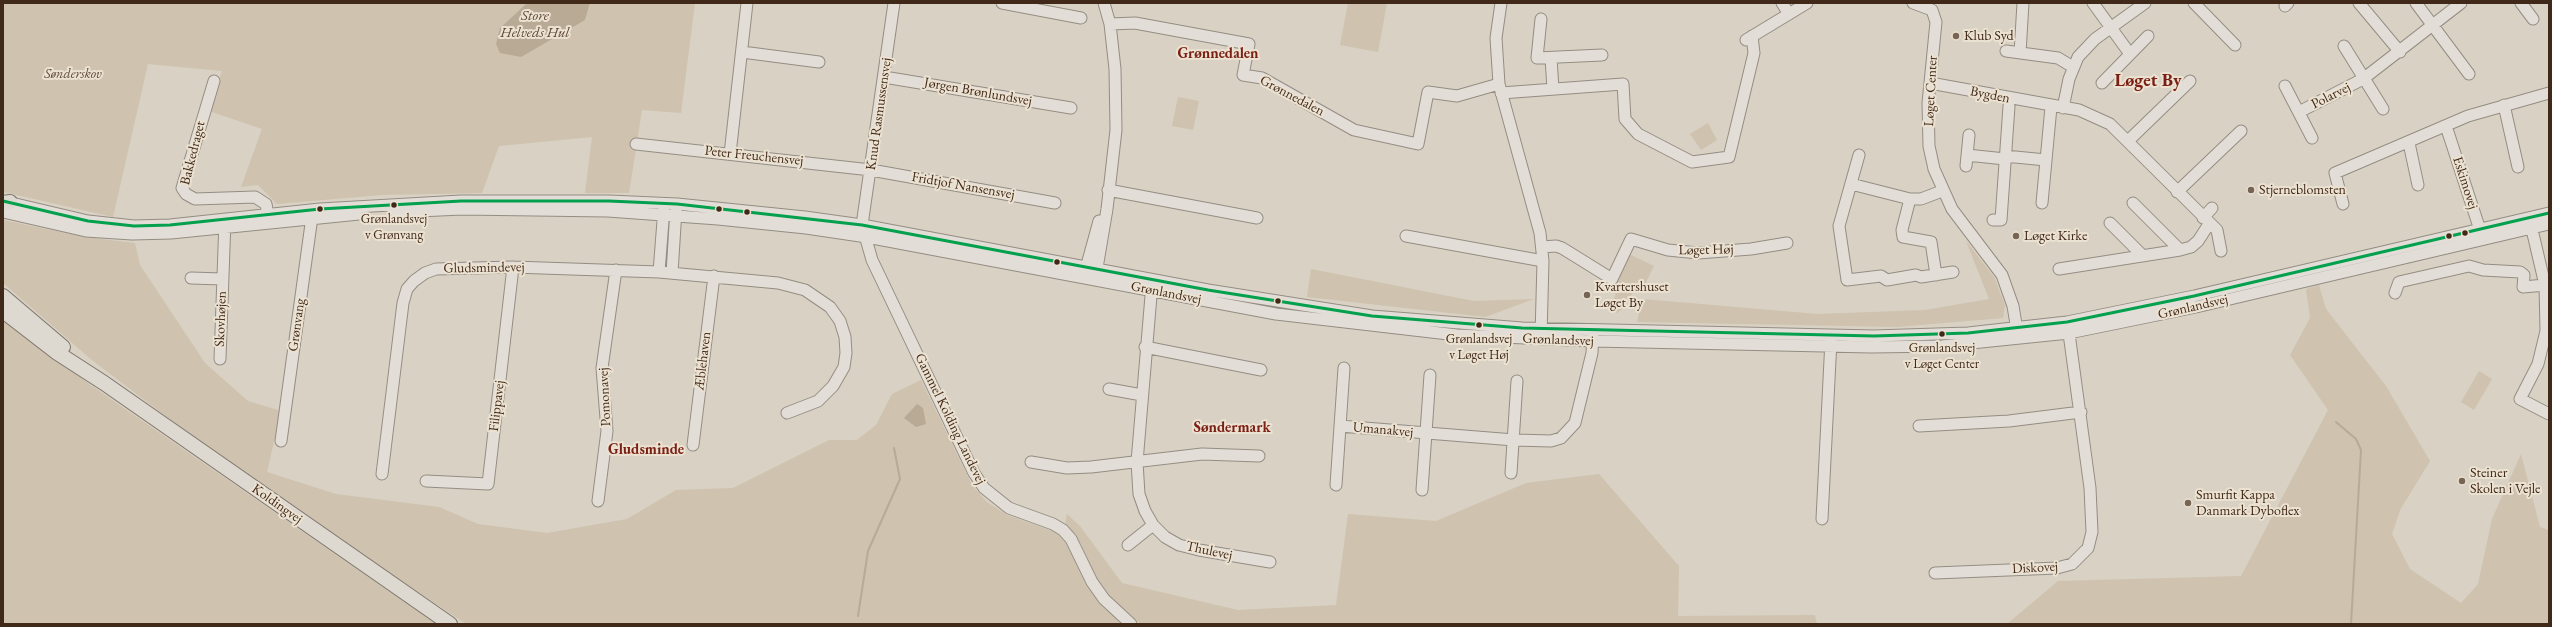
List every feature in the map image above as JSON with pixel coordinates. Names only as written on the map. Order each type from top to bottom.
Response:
[{"type":"main road","name":"Koldingvej","points":[[3,296],[104,383]]},
{"type":"main road","name":"Koldingvej","points":[[3,311],[56,352],[104,383],[450,624]]},
{"type":"street","points":[[730,154],[747,3]]},
{"type":"street","name":"Knud Rasmussensvej","points":[[862,225],[894,3]]},
{"type":"street","points":[[1002,3],[1081,18]]},
{"type":"street","points":[[1091,273],[1108,192],[1114,150],[1116,101],[1110,24],[1104,3]]},
{"type":"street","points":[[1501,3],[1496,38],[1500,89],[1528,185],[1542,247],[1542,334]]},
{"type":"street","points":[[1782,3],[1789,14]]},
{"type":"street","points":[[1500,89],[1553,89],[1623,84],[1625,119],[1638,134],[1692,162],[1729,157],[1754,52],[1749,38],[1807,3]]},
{"type":"street","name":"Løget Center","points":[[1913,3],[1927,6],[1934,16],[1930,83],[1929,146],[1934,169],[1942,191],[1958,218],[2002,275],[2013,306],[2018,334]]},
{"type":"street","points":[[2020,53],[2023,3]]},
{"type":"street","points":[[2093,3],[2130,54]]},
{"type":"street","points":[[2063,108],[2073,67],[2085,49],[2110,28],[2145,3]]},
{"type":"street","points":[[2194,3],[2235,45]]},
{"type":"street","points":[[2359,3],[2400,52]]},
{"type":"street","points":[[2416,3],[2469,74]]},
{"type":"street","name":"Polarvej","points":[[2299,112],[2363,79],[2400,52],[2461,3]]},
{"type":"street","points":[[2521,3],[2533,19]]},
{"type":"street","points":[[1541,19],[1537,58],[1602,55]]},
{"type":"street","name":"Grønnedalen","points":[[1110,24],[1135,23],[1249,44],[1243,75],[1262,78],[1365,134],[1418,144],[1428,92],[1456,96],[1500,89]]},
{"type":"street","points":[[2102,82],[2148,36]]},
{"type":"street","name":"Polarvej","points":[[2344,46],[2363,79],[2383,109]]},
{"type":"street","points":[[2006,51],[2058,58],[2073,67]]},
{"type":"street","points":[[742,52],[819,62]]},
{"type":"street","points":[[1551,58],[1553,89]]},
{"type":"street","name":"Jørgen Brønlundsvej","points":[[884,77],[1071,108]]},
{"type":"street","points":[[2128,141],[2190,81]]},
{"type":"street","name":"Bakkedraget","points":[[214,82],[182,188],[186,194],[194,199],[255,197],[266,204],[269,219]]},
{"type":"street","name":"Bygden","points":[[1930,83],[2051,107],[2063,108],[2093,115],[2110,124],[2216,230],[2221,251]]},
{"type":"street","name":"Polarvej","points":[[2285,86],[2312,138]]},
{"type":"street","points":[[2343,204],[2336,173],[2446,126],[2504,105],[2549,93]]},
{"type":"street","points":[[2504,105],[2518,167]]},
{"type":"street","points":[[1993,220],[2001,220],[2009,106]]},
{"type":"street","points":[[2042,203],[2051,107]]},
{"type":"street","name":"Eskimovej","points":[[2446,126],[2483,240]]},
{"type":"street","points":[[2177,192],[2241,131]]},
{"type":"street","points":[[1969,135],[1967,161],[2005,158],[2046,160]]},
{"type":"street","points":[[2408,143],[2418,185]]},
{"type":"street","name":"Peter Freuchensvej","points":[[636,144],[871,170]]},
{"type":"street","points":[[1859,155],[1839,235],[1847,280],[1881,276],[1887,280],[1916,274],[1921,278],[1953,272]]},
{"type":"street","name":"Fridtjof Nansensvej","points":[[871,170],[1055,203]]},
{"type":"street","points":[[1851,184],[1910,198],[1921,199],[1942,191]]},
{"type":"street","points":[[1108,192],[1257,218]]},
{"type":"street","points":[[1910,198],[1902,230],[1903,238],[1931,242],[1936,275]]},
{"type":"street","name":"Grønlandsvej","points":[[5,204],[88,222],[112,225],[153,226],[225,223],[461,201],[609,201],[677,204],[797,216],[862,225],[1152,285],[1372,316],[1542,334],[1831,341],[1931,335],[2018,334],[2196,307],[2483,240],[2530,223],[2549,213]]},
{"type":"street","points":[[2133,203],[2180,250]]},
{"type":"street","points":[[659,272],[664,204]]},
{"type":"street","points":[[672,273],[677,204]]},
{"type":"street","points":[[2059,269],[2180,250],[2191,246],[2198,241],[2212,208]]},
{"type":"street","name":"Grønlandsvej","points":[[311,214],[462,209],[608,211],[676,216],[758,223],[867,237],[1091,273]]},
{"type":"street","name":"Grønvang","points":[[281,440],[311,214]]},
{"type":"street","name":"Skovhøjen","points":[[220,359],[225,223]]},
{"type":"street","points":[[2110,223],[2143,256]]},
{"type":"street","points":[[2530,223],[2545,285],[2548,332],[2538,364],[2520,398],[2549,414]]},
{"type":"street","name":"Grønlandsvej","points":[[2068,327],[2480,229],[2530,223],[2549,224]]},
{"type":"street","name":"Gammel Kolding Landevej","points":[[862,225],[867,237],[872,260],[974,473],[984,488],[1009,508],[1053,524],[1063,530],[1071,539],[1092,582],[1104,599],[1131,624]]},
{"type":"street","points":[[1406,236],[1543,261]]},
{"type":"street","name":"Løget Høj","points":[[1542,247],[1556,246],[1562,248],[1612,280],[1631,239],[1668,250],[1698,253],[1736,251],[1787,243]]},
{"type":"street","points":[[2395,293],[2399,282],[2469,266],[2495,272],[2520,272],[2524,275],[2523,287],[2545,285]]},
{"type":"street","name":"Gludsmindevej","points":[[382,474],[402,303],[407,289],[425,273],[436,269],[513,267],[659,272],[778,283],[805,290],[830,307],[840,321],[846,353],[844,367],[833,386],[818,401],[787,413]]},
{"type":"street","name":"Filippavej","points":[[426,481],[488,484],[513,267]]},
{"type":"street","name":"Pomonavej","points":[[598,500],[607,431],[602,368],[616,270]]},
{"type":"street","name":"Æblehaven","points":[[693,445],[714,276]]},
{"type":"street","name":"Skovhøjen","points":[[191,278],[222,279]]},
{"type":"street","name":"Thulevej","points":[[1152,285],[1145,347],[1137,462],[1139,494],[1145,511],[1153,525],[1166,537],[1186,547],[1270,562]]},
{"type":"street","name":"Diskovej","points":[[1935,573],[2057,568],[2072,564],[2084,554],[2091,540],[2092,532],[2090,488],[2068,327]]},
{"type":"street","name":"Umanakvej","points":[[1340,426],[1514,440],[1551,441],[1569,432],[1575,423],[1593,336]]},
{"type":"street","points":[[1822,519],[1831,341]]},
{"type":"street","points":[[1145,347],[1261,370]]},
{"type":"street","name":"Umanakvej","points":[[1336,485],[1344,368]]},
{"type":"street","name":"Umanakvej","points":[[1422,490],[1430,375]]},
{"type":"street","points":[[1511,473],[1517,381]]},
{"type":"street","points":[[1109,389],[1142,395]]},
{"type":"street","points":[[1919,426],[2010,421],[2080,412]]},
{"type":"street","points":[[1032,462],[1067,468],[1106,467],[1202,454],[1259,456]]},
{"type":"street","points":[[1128,545],[1153,525]]},
{"type":"green space","name":"Sønderskov","points":[[3,3],[527,3],[500,28],[585,20],[590,3],[695,3],[681,113],[642,110],[629,193],[585,193],[592,137],[499,146],[482,193],[382,195],[277,204],[258,185],[241,187],[262,129],[209,111],[222,71],[148,64],[113,217],[3,192]]},
{"type":"green space","points":[[1348,3],[1387,3],[1378,52],[1340,45]]},
{"type":"green space","points":[[1178,97],[1199,101],[1193,130],[1172,126]]},
{"type":"green space","points":[[1708,123],[1717,140],[1701,150],[1690,134]]},
{"type":"green space","points":[[3,220],[85,237],[135,243],[140,265],[205,363],[248,401],[281,411],[267,472],[336,494],[439,507],[478,524],[547,533],[627,519],[676,490],[733,488],[829,440],[857,440],[876,425],[892,394],[921,380],[972,485],[987,502],[1007,515],[1055,532],[1064,540],[1097,599],[1122,624],[466,624],[237,470],[93,361],[3,283]]},
{"type":"green space","points":[[1966,241],[1994,277],[2005,305],[2003,318],[1897,327],[1637,322],[1642,299],[1818,314],[1925,310],[1989,299]]},
{"type":"green space","points":[[1629,254],[1654,266],[1644,286],[1637,283],[1626,306],[1617,313],[1609,309],[1616,294],[1611,292]]},
{"type":"green space","points":[[1311,269],[1474,301],[1534,299],[1485,317],[1307,297]]},
{"type":"green space","points":[[2319,285],[2326,309],[2386,386],[2430,461],[2400,510],[2392,534],[2410,569],[2461,603],[2478,584],[2492,519],[2521,454],[2540,527],[2549,530],[2549,624],[2007,624],[2058,581],[2241,576],[2328,410],[2290,355],[2310,318],[2306,289]]},
{"type":"green space","points":[[3,320],[92,386],[436,624],[3,624]]},
{"type":"green space","points":[[2479,371],[2492,379],[2474,410],[2461,402]]},
{"type":"green space","points":[[1599,474],[1679,566],[1678,616],[1815,615],[1817,624],[1141,624],[1114,601],[1099,585],[1081,544],[1065,524],[1067,514],[1080,526],[1122,583],[1238,610],[1336,605],[1348,514],[1436,521],[1526,483]]},
{"type":"water","name":"Store Helveds Hul","points":[[527,3],[590,3],[585,20],[521,57],[500,53],[496,44],[500,28]]},
{"type":"water","points":[[917,404],[923,408],[926,424],[916,427],[904,418]]},
{"type":"waterway","points":[[2336,422],[2356,439],[2361,450],[2351,624]]},
{"type":"waterway","points":[[858,616],[868,551],[900,479],[894,448]]},
{"type":"transit line","points":[[3,201],[88,221],[134,226],[170,225],[320,209],[461,201],[609,201],[677,204],[862,225],[1208,290],[1372,316],[1522,328],[1874,336],[1968,333],[2067,322],[2194,296],[2549,213]]},
{"type":"place","name":"Klub Syd","points":[[1956,36]]},
{"type":"place","name":"Stjerneblomsten","points":[[2251,190]]},
{"type":"place","name":"Grønlandsvej v Grønvang","points":[[394,205]]},
{"type":"place","name":"Løget Kirke","points":[[2016,236]]},
{"type":"place","name":"Kvartershuset Løget By","points":[[1587,295]]},
{"type":"place","name":"Grønlandsvej v Løget Høj","points":[[1479,325]]},
{"type":"place","name":"Grønlandsvej v Løget Center","points":[[1942,334]]},
{"type":"place","name":"Steiner Skolen i Vejle","points":[[2462,481]]},
{"type":"place","name":"Smurfit Kappa Danmark Dyboflex","points":[[2188,503]]},
{"type":"district","name":"Grønnedalen","points":[[1218,54]]},
{"type":"district","name":"Løget By","points":[[2148,81]]},
{"type":"district","name":"Søndermark","points":[[1232,428]]},
{"type":"district","name":"Gludsminde","points":[[646,450]]}]
